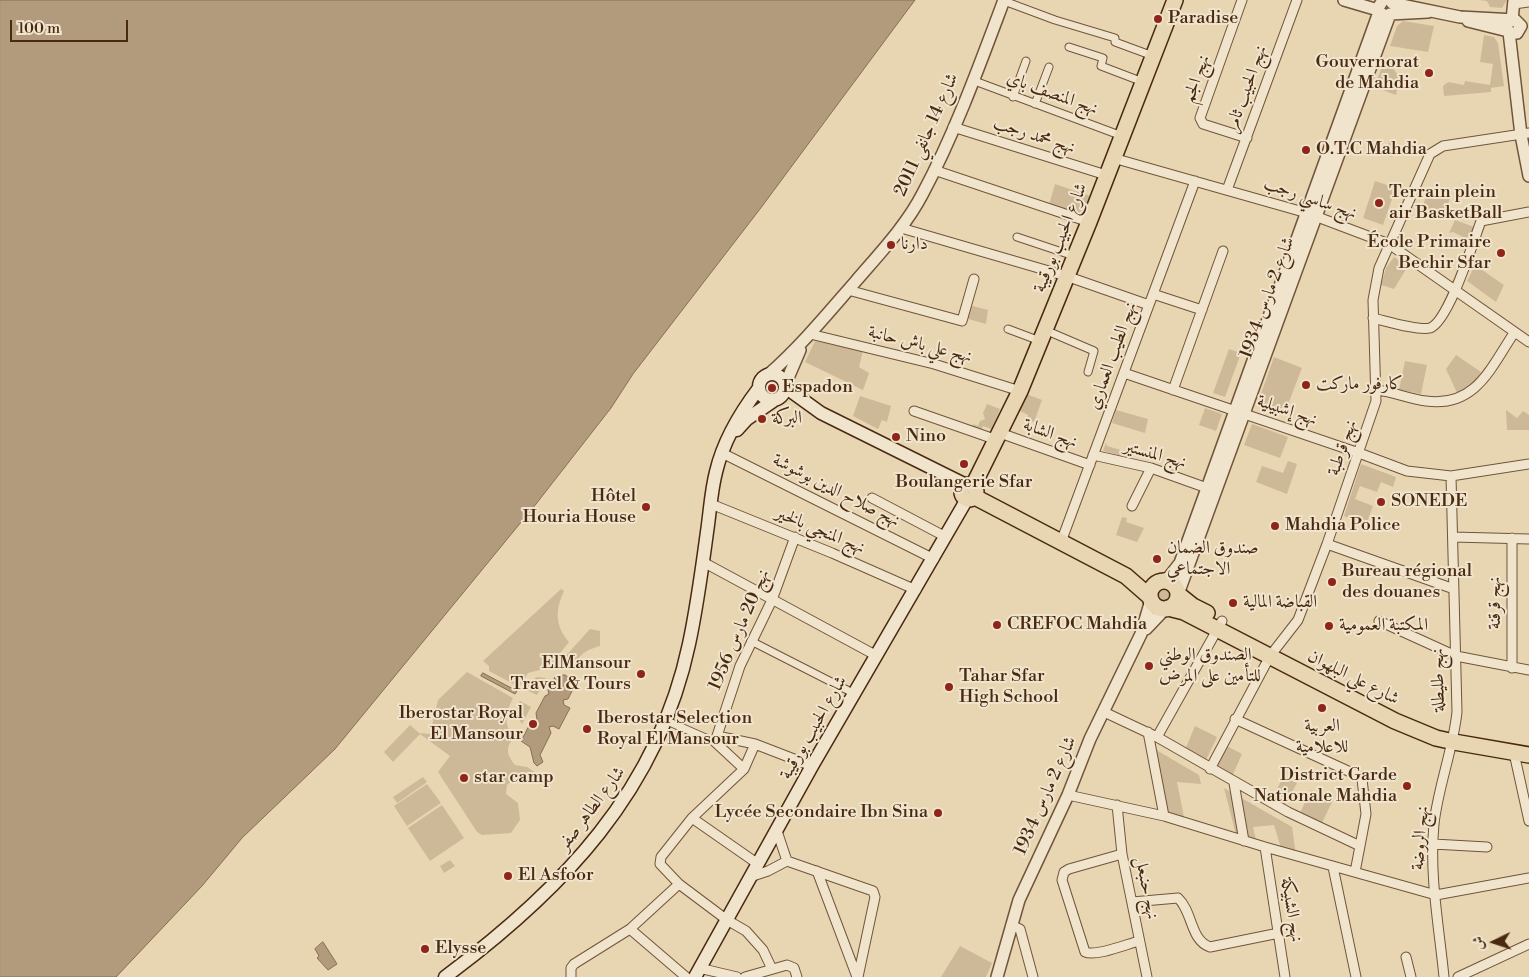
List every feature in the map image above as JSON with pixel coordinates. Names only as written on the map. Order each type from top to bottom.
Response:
[{"type":"main road","name":"شارع الحبيب بورقيبة","points":[[697,973],[812,766],[934,559],[999,437],[1020,391],[1089,222],[1175,0]]},
{"type":"main road","points":[[821,413],[763,397],[759,388],[762,378],[768,375],[779,376],[794,395],[821,413],[931,468],[969,492],[1126,576],[1151,598],[1156,607],[1166,609],[1176,603],[1178,594],[1175,586],[1126,576]]},
{"type":"main road","points":[[773,400],[783,394],[785,386]]},
{"type":"main road","name":"شارع الطاهر صفر","points":[[445,977],[531,908],[592,842],[634,785],[667,721],[689,644],[716,472],[722,453],[741,413],[759,388]]},
{"type":"main road","name":"شارع الطاهر صفر","points":[[728,439],[747,419],[773,400]]},
{"type":"main road","points":[[1151,598],[1152,588],[1160,582]]},
{"type":"main road","name":"شارع علي البلهوان","points":[[1178,594],[1220,625],[1379,708],[1438,729],[1454,738],[1522,754]]},
{"type":"main road","name":"شارع علي البلهوان","points":[[1166,609],[1184,612],[1220,625]]},
{"type":"main road","name":"شارع علي البلهوان","points":[[1454,738],[1529,746]]},
{"type":"street","name":"نهج الجم","points":[[1242,0],[1200,120],[1203,124],[1247,138]]},
{"type":"street","name":"نهج الحبيب ثامر","points":[[1227,190],[1297,0]]},
{"type":"street","points":[[1344,0],[1382,4],[1517,26]]},
{"type":"street","points":[[1004,1],[1055,20],[1115,38],[1115,42],[1153,56]]},
{"type":"street","name":"شارع 14 جانفي 2011","points":[[768,375],[807,338],[901,228],[923,193],[934,170],[1004,1]]},
{"type":"street","points":[[1529,2],[1514,2],[1517,26],[1515,81],[1525,134],[1529,176]]},
{"type":"street","name":"شارع 2 مارس 1934","points":[[1178,594],[1240,413],[1363,74],[1375,39],[1382,4]]},
{"type":"street","points":[[1069,47],[1104,58],[1101,66],[1143,83]]},
{"type":"street","points":[[1013,96],[1026,61]]},
{"type":"street","points":[[1036,104],[1049,67]]},
{"type":"street","name":"نهج المنصف باي","points":[[972,80],[1122,136]]},
{"type":"street","name":"نهج محمد رجب","points":[[953,127],[1106,175]]},
{"type":"street","name":"نهج قرطبة","points":[[1210,769],[1235,719],[1272,653],[1298,620],[1327,544],[1359,452],[1377,390],[1373,318],[1374,289],[1379,268],[1430,154],[1435,149],[1443,146],[1525,134]]},
{"type":"street","name":"نهج ساسي رجب","points":[[1113,158],[1312,214],[1389,244],[1529,342]]},
{"type":"street","points":[[934,170],[1089,222]]},
{"type":"street","name":"نهج الطيب العماري","points":[[1061,542],[1195,181]]},
{"type":"street","points":[[1373,318],[1418,328],[1431,327],[1440,320],[1450,305],[1481,221],[1529,212]]},
{"type":"street","points":[[901,228],[1066,276],[1149,304]]},
{"type":"street","points":[[1016,237],[1074,256]]},
{"type":"street","points":[[1173,390],[1223,251]]},
{"type":"street","points":[[848,290],[962,321],[974,279]]},
{"type":"street","points":[[1153,294],[1202,310]]},
{"type":"street","points":[[1008,329],[1042,336],[1094,352],[1088,372]]},
{"type":"street","points":[[1377,390],[1436,402],[1466,395],[1481,384],[1514,333]]},
{"type":"street","name":"شارع 14 جانفي 2011","points":[[785,386],[807,338]]},
{"type":"street","name":"نهج علي باش حانبة","points":[[807,338],[934,364],[1020,391]]},
{"type":"street","name":"نهج إشبيلية","points":[[1124,373],[1359,452],[1407,471],[1451,476],[1529,464]]},
{"type":"street","name":"نهج الشابة","points":[[914,411],[1090,465]]},
{"type":"street","name":"شارع 2 مارس 1934","points":[[1160,582],[1169,577],[1180,563],[1207,488],[1240,413]]},
{"type":"street","name":"نهج صلاح الدين بوشوشة","points":[[722,453],[934,559]]},
{"type":"street","name":"نهج المنستير","points":[[1093,455],[1151,468],[1207,488]]},
{"type":"street","points":[[1132,506],[1151,468]]},
{"type":"street","name":"نهج طليطلة","points":[[1451,476],[1457,712],[1454,738]]},
{"type":"street","points":[[872,498],[946,537]]},
{"type":"street","name":"نهج المنجي بالخير","points":[[711,504],[916,590]]},
{"type":"street","points":[[1453,536],[1529,539]]},
{"type":"street","name":"نهج 20 مارس 1956","points":[[716,739],[740,666],[772,600],[795,538]]},
{"type":"street","name":"نهج قرقنة","points":[[1512,538],[1512,668]]},
{"type":"street","points":[[1327,544],[1454,589]]},
{"type":"street","points":[[703,562],[877,656]]},
{"type":"street","name":"شارع 2 مارس 1934","points":[[997,977],[1019,900],[1104,712],[1142,634],[1151,598]]},
{"type":"street","name":"شارع 2 مارس 1934","points":[[1142,634],[1166,609]]},
{"type":"street","points":[[1379,621],[1456,656],[1529,670]]},
{"type":"street","points":[[1157,737],[1220,625]]},
{"type":"street","points":[[751,641],[856,694]]},
{"type":"street","points":[[1104,712],[1148,732],[1292,815],[1360,846]]},
{"type":"street","points":[[1235,719],[1360,776],[1366,814],[1355,872]]},
{"type":"street","points":[[667,721],[716,739],[755,744],[812,766]]},
{"type":"street","points":[[1148,732],[1164,816]]},
{"type":"street","name":"نهج الروضة","points":[[1444,977],[1432,872],[1433,844],[1435,822],[1454,738]]},
{"type":"street","points":[[716,739],[744,769]]},
{"type":"street","points":[[755,744],[744,769],[692,818],[659,861],[662,867],[679,884],[727,920],[746,931],[756,941],[772,969]]},
{"type":"street","points":[[1522,754],[1529,821]]},
{"type":"street","points":[[1234,783],[1244,841]]},
{"type":"street","points":[[1068,795],[1164,816],[1265,848],[1436,895],[1529,878]]},
{"type":"street","name":"نهج حنبعل","points":[[1117,805],[1122,854],[1147,977]]},
{"type":"street","points":[[692,818],[758,864]]},
{"type":"street","points":[[777,831],[788,861]]},
{"type":"street","points":[[1433,844],[1487,847]]},
{"type":"street","name":"نهج الشبيكة","points":[[1265,848],[1285,977]]},
{"type":"street","points":[[1122,854],[1069,869],[1064,872],[1062,880],[1086,952],[1090,954],[1098,953],[1140,940]]},
{"type":"street","points":[[750,877],[788,861],[874,892],[858,977]]},
{"type":"street","points":[[1333,867],[1356,977]]},
{"type":"street","points":[[817,871],[858,977]]},
{"type":"street","points":[[571,977],[571,968],[574,964],[630,930],[679,884]]},
{"type":"street","points":[[1132,902],[1178,898],[1186,909],[1199,941],[1210,947],[1279,933]]},
{"type":"street","points":[[1011,925],[1020,929],[1033,977]]},
{"type":"street","points":[[630,930],[686,977]]},
{"type":"street","points":[[1458,977],[1529,944]]},
{"type":"street","points":[[1406,957],[1411,977]]},
{"type":"street","points":[[745,977],[772,969],[791,966],[797,977]]},
{"type":"street","points":[[697,973],[737,977]]},
{"type":"shaded area","points":[[0,0],[915,0],[760,209],[633,374],[611,408],[536,504],[335,749],[242,838],[202,886],[116,977],[0,977]]},
{"type":"shaded area","points":[[1479,0],[1507,0],[1502,8],[1490,7],[1487,1]]},
{"type":"shaded area","points":[[1403,21],[1434,26],[1428,52],[1390,46],[1397,26]]},
{"type":"shaded area","points":[[1484,35],[1494,37],[1498,43],[1504,86],[1491,88],[1491,92],[1444,96],[1443,86],[1448,82],[1464,85],[1465,81],[1490,85],[1493,64],[1480,62]]},
{"type":"shaded area","points":[[1388,64],[1398,78],[1396,95],[1374,87],[1382,67],[1387,69]]},
{"type":"shaded area","points":[[1389,141],[1400,145],[1395,155],[1391,157],[1387,153]]},
{"type":"shaded area","name":"Terrain plein air BasketBall","points":[[1375,181],[1396,188],[1383,225],[1363,218]]},
{"type":"shaded area","points":[[1055,184],[1090,196],[1081,216],[1049,205]]},
{"type":"shaded area","points":[[1442,192],[1451,196],[1443,216],[1422,208],[1427,194],[1439,198]]},
{"type":"shaded area","points":[[1455,220],[1474,227],[1468,243],[1464,241],[1465,238],[1453,232],[1449,233]]},
{"type":"shaded area","points":[[1394,257],[1408,266],[1394,289],[1381,285],[1386,268]]},
{"type":"shaded area","points":[[1475,265],[1504,285],[1496,302],[1467,281]]},
{"type":"shaded area","points":[[969,305],[988,310],[986,324],[965,318]]},
{"type":"shaded area","points":[[815,341],[863,351],[859,367],[869,373],[863,390],[805,362]]},
{"type":"shaded area","points":[[1229,349],[1241,353],[1225,397],[1213,393]]},
{"type":"shaded area","points":[[1456,355],[1481,372],[1468,390],[1457,393],[1446,369]]},
{"type":"shaded area","points":[[1274,357],[1302,368],[1284,415],[1257,405]]},
{"type":"shaded area","points":[[1405,361],[1427,365],[1421,394],[1399,390]]},
{"type":"shaded area","points":[[773,382],[779,388],[773,394],[767,388]]},
{"type":"shaded area","points":[[1026,394],[1042,400],[1034,422],[1027,419],[1028,415],[1020,411]]},
{"type":"shaded area","points":[[860,396],[891,406],[887,422],[882,420],[878,429],[853,416]]},
{"type":"shaded area","points":[[987,404],[1000,409],[991,429],[983,426],[981,431],[972,428],[973,424],[978,426],[980,421],[985,419],[983,413]]},
{"type":"shaded area","points":[[1205,408],[1222,414],[1216,431],[1199,425]]},
{"type":"shaded area","points":[[1116,410],[1148,419],[1145,433],[1112,423]]},
{"type":"shaded area","points":[[1506,410],[1517,418],[1523,411],[1529,415],[1529,430],[1507,430]]},
{"type":"shaded area","points":[[1252,424],[1288,437],[1280,458],[1244,445]]},
{"type":"shaded area","points":[[1106,443],[1107,446],[1131,453],[1129,458],[1103,451]]},
{"type":"shaded area","points":[[1288,461],[1297,464],[1287,494],[1256,482],[1262,466],[1283,473]]},
{"type":"shaded area","points":[[1361,464],[1396,477],[1393,487],[1381,482],[1377,492],[1360,486],[1355,499],[1373,506],[1366,525],[1344,516]]},
{"type":"shaded area","points":[[1122,517],[1127,518],[1126,522],[1144,528],[1137,542],[1116,535]]},
{"type":"shaded area","points":[[1161,587],[1167,587],[1171,594],[1167,601],[1161,601],[1157,597],[1157,591]]},
{"type":"shaded area","points":[[561,589],[564,591],[559,605],[558,618],[561,630],[569,642],[548,668],[528,673],[519,687],[489,671],[489,666],[483,661]]},
{"type":"shaded area","points":[[590,629],[600,631],[600,646],[584,653],[579,658],[575,667],[570,658],[563,659]]},
{"type":"shaded area","points":[[467,672],[513,698],[508,709],[507,718],[508,728],[513,738],[508,749],[510,758],[515,765],[527,767],[544,778],[526,781],[518,776],[507,785],[506,794],[518,803],[520,820],[511,833],[482,835],[477,832],[438,772],[450,756],[420,734],[393,762],[384,752],[410,725],[419,733],[430,734],[438,700]]},
{"type":"shaded area","points":[[483,673],[517,691],[515,694],[481,676]]},
{"type":"shaded area","points":[[565,675],[571,679],[574,687],[568,699],[563,700],[564,705],[570,708],[559,729],[553,726],[549,727],[551,733],[540,755],[543,762],[537,766],[534,763],[530,747],[521,741],[531,722],[537,719],[536,713],[545,696],[549,694],[548,690],[555,677]]},
{"type":"shaded area","points":[[537,677],[546,678],[537,695],[526,690],[529,682]]},
{"type":"shaded area","points":[[520,701],[531,707],[522,724],[515,713]]},
{"type":"shaded area","points":[[1195,726],[1217,737],[1206,760],[1185,750]]},
{"type":"shaded area","points":[[1225,745],[1242,754],[1231,779],[1215,770]]},
{"type":"shaded area","points":[[1153,748],[1199,775],[1201,784],[1177,782],[1184,817],[1164,812]]},
{"type":"shaded area","points":[[423,777],[427,782],[397,803],[393,797]]},
{"type":"shaded area","points":[[1283,777],[1297,783],[1283,808],[1271,801]]},
{"type":"shaded area","points":[[427,784],[441,803],[407,826],[394,806]]},
{"type":"shaded area","points":[[1224,788],[1292,827],[1296,855],[1281,848],[1274,825],[1253,827],[1257,844],[1236,835]]},
{"type":"shaded area","points":[[1311,790],[1333,800],[1320,827],[1299,815]]},
{"type":"shaded area","points":[[442,805],[464,838],[430,861],[408,828]]},
{"type":"shaded area","points":[[450,860],[455,866],[444,873],[440,866]]},
{"type":"shaded area","points":[[323,942],[337,964],[328,970],[317,958],[319,956],[315,949]]},
{"type":"shaded area","points":[[960,946],[992,963],[986,977],[941,977]]},
{"type":"place","name":"Paradise","points":[[1158,19]]},
{"type":"place","name":"Gouvernorat de Mahdia","points":[[1429,73]]},
{"type":"place","name":"O.T.C Mahdia","points":[[1306,150]]},
{"type":"place","name":"Terrain plein air BasketBall","points":[[1379,203]]},
{"type":"place","name":"دارنا","points":[[891,245]]},
{"type":"place","name":"École Primaire Bechir Sfar","points":[[1501,253]]},
{"type":"place","name":"كارفور ماركت","points":[[1306,385]]},
{"type":"place","name":"Espadon","points":[[772,388]]},
{"type":"place","name":"البركة","points":[[762,419]]},
{"type":"place","name":"Nino","points":[[896,437]]},
{"type":"place","name":"Boulangerie Sfar","points":[[964,464]]},
{"type":"place","name":"SONEDE","points":[[1381,502]]},
{"type":"place","name":"Hôtel Houria House","points":[[646,507]]},
{"type":"place","name":"Mahdia Police","points":[[1275,526]]},
{"type":"place","name":"صندوق الضمان الاجتماعي","points":[[1157,559]]},
{"type":"place","name":"Bureau régional des douanes","points":[[1332,582]]},
{"type":"place","name":"القباضة المالية","points":[[1233,603]]},
{"type":"place","name":"CREFOC Mahdia","points":[[997,625]]},
{"type":"place","name":"المكتبة العمومية","points":[[1329,626]]},
{"type":"place","name":"الصندوق الوطني للتأمين على المرض","points":[[1149,666]]},
{"type":"place","name":"ElMansour Travel & Tours","points":[[641,674]]},
{"type":"place","name":"Tahar Sfar High School","points":[[949,687]]},
{"type":"place","name":"العربية للاعلامية","points":[[1322,708]]},
{"type":"place","name":"Iberostar Royal El Mansour","points":[[533,724]]},
{"type":"place","name":"Iberostar Selection Royal El Mansour","points":[[587,729]]},
{"type":"place","name":"star camp","points":[[464,778]]},
{"type":"place","name":"District Garde Nationale Mahdia","points":[[1407,786]]},
{"type":"place","name":"Lycée Secondaire Ibn Sina","points":[[938,813]]},
{"type":"place","name":"El Asfoor","points":[[508,876]]},
{"type":"place","name":"Elysse","points":[[425,949]]}]
